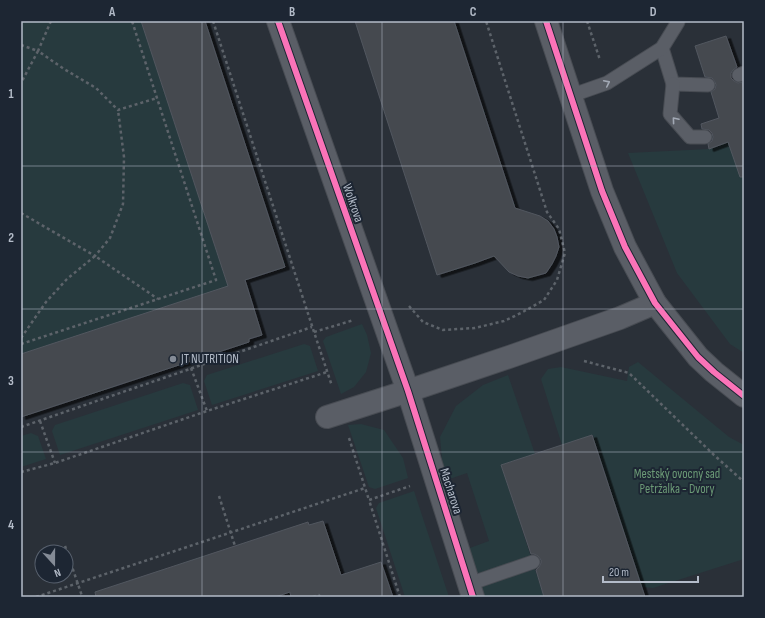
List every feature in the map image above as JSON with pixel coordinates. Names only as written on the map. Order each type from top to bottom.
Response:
[{"type":"street","name":"Wolkrova","points":[[278,21],[408,391]]},
{"type":"street","points":[[546,21],[602,191],[625,247],[655,303],[698,357],[744,396]]},
{"type":"street","points":[[334,415],[408,391],[612,320],[655,303]]},
{"type":"street","name":"Macharova","points":[[408,391],[471,590]]},
{"type":"lane","points":[[570,96],[607,83],[662,48],[679,21]]},
{"type":"lane","points":[[662,48],[673,84],[670,114],[690,137],[705,137]]},
{"type":"lane","points":[[673,84],[708,85]]},
{"type":"lane","points":[[471,590],[533,562]]},
{"type":"path","points":[[21,83],[38,51],[51,21]]},
{"type":"path","points":[[21,344],[216,280],[132,21]]},
{"type":"path","points":[[213,21],[328,372],[334,415],[365,488],[400,597]]},
{"type":"path","points":[[314,332],[407,304],[423,322],[443,330],[475,328],[504,321],[544,300],[557,280],[565,253],[559,230],[547,212],[486,21]]},
{"type":"path","points":[[587,21],[607,83]]},
{"type":"path","points":[[21,45],[38,51],[96,88],[118,110],[124,157],[123,204],[110,238],[95,256],[68,279],[46,302],[21,338]]},
{"type":"path","points":[[118,110],[157,98]]},
{"type":"path","points":[[21,213],[95,256],[158,299]]},
{"type":"path","points":[[21,427],[312,327]]},
{"type":"path","points":[[577,359],[629,373],[744,482]]},
{"type":"path","points":[[191,368],[207,411]]},
{"type":"path","points":[[21,472],[55,463],[207,411],[328,372]]},
{"type":"path","points":[[40,421],[55,463]]},
{"type":"path","points":[[369,500],[435,477]]},
{"type":"path","points":[[36,597],[365,488]]},
{"type":"path","points":[[219,496],[235,546]]},
{"type":"path","points":[[74,572],[82,596]]},
{"type":"path","points":[[313,597],[319,595],[320,597]]},
{"type":"green space","points":[[21,21],[141,21],[228,286],[21,354]]},
{"type":"green space","points":[[744,137],[744,353],[730,344],[677,273],[628,153],[709,149]]},
{"type":"green space","points":[[362,324],[367,335],[371,353],[366,372],[354,387],[341,394],[323,341],[326,337]]},
{"type":"green space","points":[[304,344],[310,346],[318,371],[212,405],[204,381],[207,375]]},
{"type":"green space","name":"Mestský ovocný sad Petržalka - Dvory","points":[[638,362],[729,437],[744,445],[744,559],[653,588],[642,587],[593,435],[562,445],[541,379],[548,369],[561,367],[627,381],[629,367]]},
{"type":"green space","points":[[508,375],[535,454],[501,465],[544,597],[483,597],[467,549],[489,541],[467,473],[444,481],[440,437],[456,406],[483,385]]},
{"type":"green space","points":[[183,383],[190,385],[198,410],[60,455],[52,431],[55,425]]},
{"type":"green space","points":[[361,424],[384,430],[403,458],[408,478],[375,489],[369,487],[348,425]]},
{"type":"green space","points":[[31,433],[38,436],[46,459],[21,467],[21,436]]},
{"type":"green space","points":[[414,491],[449,597],[405,597],[376,508],[379,503]]},
{"type":"building","points":[[141,21],[205,21],[285,267],[245,280],[262,335],[249,339],[249,342],[21,417],[21,354],[228,286]]},
{"type":"building","points":[[355,21],[454,21],[515,208],[540,216],[548,221],[554,229],[557,237],[559,247],[552,264],[546,273],[528,278],[518,276],[509,272],[494,256],[437,275]]},
{"type":"building","points":[[726,36],[737,67],[731,73],[731,78],[738,83],[742,82],[744,89],[744,177],[740,177],[728,142],[709,149],[708,144],[712,141],[712,133],[709,130],[702,129],[701,124],[719,118],[711,92],[715,89],[715,82],[712,78],[705,77],[695,46]]},
{"type":"building","points":[[592,435],[645,597],[544,597],[536,570],[541,563],[541,560],[538,556],[531,554],[501,465]]},
{"type":"building","points":[[323,521],[341,575],[381,562],[393,597],[291,597],[290,592],[275,597],[96,597],[95,592],[308,522],[309,525]]},
{"type":"cycle path","points":[[278,21],[408,391],[473,597]]},
{"type":"cycle path","points":[[546,21],[602,191],[625,247],[655,303],[698,357],[744,396]]},
{"type":"place","name":"JT NUTRITION","points":[[173,359]]}]
